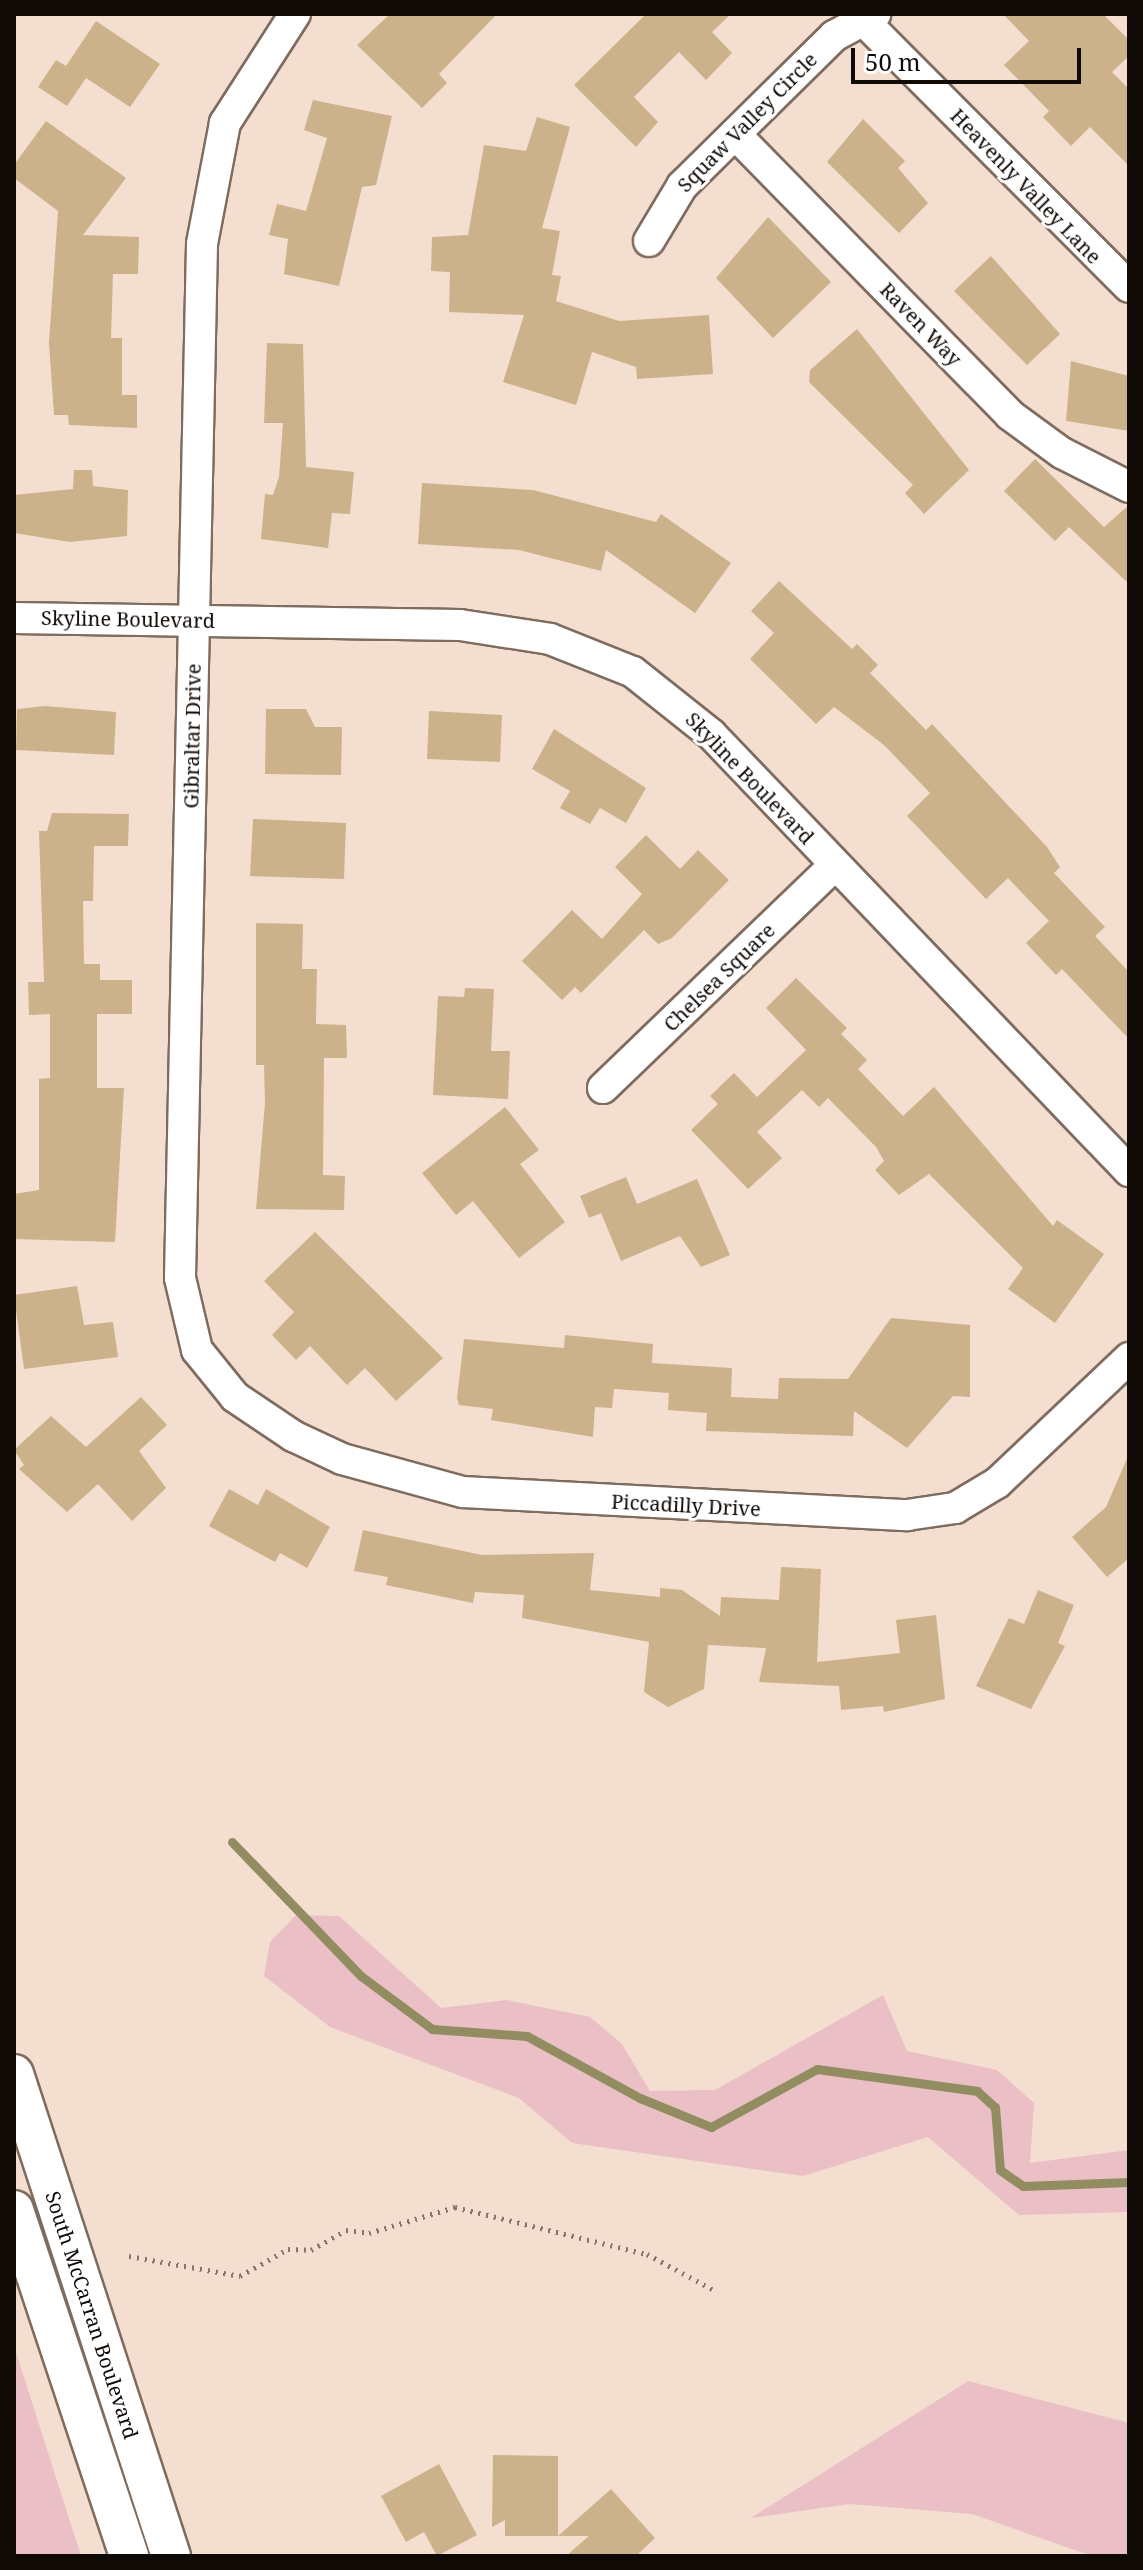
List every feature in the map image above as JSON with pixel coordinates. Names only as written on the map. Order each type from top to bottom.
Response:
[{"type":"main road","name":"South McCarran Boulevard","points":[[14,2074],[171,2556]]},
{"type":"main road","name":"South McCarran Boulevard","points":[[14,2210],[129,2556]]},
{"type":"street","name":"Gibraltar Drive","points":[[216,1377],[188,1329],[180,1278],[205,196],[242,87],[295,14]]},
{"type":"street","name":"Squaw Valley Circle","points":[[649,241],[667,204],[834,36],[865,16]]},
{"type":"street","name":"Heavenly Valley Lane","points":[[865,16],[1129,287]]},
{"type":"street","name":"Raven Way","points":[[735,134],[1010,415],[1062,453],[1129,487]]},
{"type":"street","name":"Skyline Boulevard","points":[[14,618],[460,625],[509,629],[590,652],[672,699],[1129,1171]]},
{"type":"street","name":"Chelsea Square","points":[[603,1088],[835,865]]},
{"type":"street","name":"Piccadilly Drive","points":[[216,1377],[293,1436],[342,1459],[463,1492],[907,1515],[955,1508],[989,1489],[1129,1358]]},
{"type":"path","points":[[129,2256],[240,2276],[288,2249],[311,2250],[346,2230],[369,2233],[455,2207],[647,2254],[712,2289]]},
{"type":"shaded area","points":[[296,1915],[339,1916],[441,2008],[507,2000],[590,2017],[622,2044],[650,2091],[715,2090],[883,1995],[907,2051],[997,2070],[1034,2103],[1030,2163],[1129,2150],[1129,2212],[1019,2215],[928,2137],[803,2176],[572,2143],[519,2098],[330,2027],[264,1976],[270,1942]]},
{"type":"shaded area","points":[[14,2346],[81,2556],[14,2556]]},
{"type":"shaded area","points":[[968,2381],[1129,2423],[1129,2556],[1092,2556],[972,2514],[849,2504],[751,2518]]},
{"type":"building","points":[[390,14],[497,14],[439,74],[447,83],[422,108],[357,45]]},
{"type":"building","points":[[646,14],[731,14],[712,32],[732,53],[706,80],[679,52],[634,97],[658,122],[636,147],[574,85]]},
{"type":"building","points":[[1003,14],[1103,14],[1129,40],[1129,56],[1112,72],[1129,89],[1129,166],[1090,127],[1071,146],[1043,117],[1049,111],[1004,65],[1029,41]]},
{"type":"building","points":[[96,21],[160,64],[130,107],[86,78],[67,106],[38,87],[56,60],[66,66]]},
{"type":"building","points":[[313,100],[392,116],[376,185],[362,187],[339,286],[284,274],[288,239],[269,235],[277,204],[306,211],[327,138],[304,130]]},
{"type":"building","points":[[537,117],[570,127],[542,228],[560,231],[552,275],[561,276],[556,301],[619,321],[709,315],[713,374],[637,379],[636,367],[592,352],[576,405],[503,382],[524,315],[449,312],[450,272],[431,271],[432,237],[468,235],[484,145],[526,151]]},
{"type":"building","points":[[863,119],[905,161],[898,168],[928,203],[899,233],[827,162]]},
{"type":"building","points":[[46,121],[126,178],[83,235],[139,237],[138,274],[113,274],[111,338],[122,338],[122,395],[137,395],[137,428],[69,425],[68,415],[54,415],[49,343],[58,211],[14,178],[14,165]]},
{"type":"building","points":[[768,217],[831,282],[773,338],[716,278]]},
{"type":"building","points":[[991,256],[1060,334],[1027,365],[954,291]]},
{"type":"building","points":[[857,329],[969,470],[924,514],[905,493],[913,485],[809,382],[810,370]]},
{"type":"building","points":[[267,343],[303,344],[306,467],[354,472],[350,514],[332,513],[328,548],[261,539],[265,494],[273,495],[279,477],[283,423],[264,423]]},
{"type":"building","points":[[1071,361],[1129,376],[1129,431],[1066,421]]},
{"type":"building","points":[[1035,459],[1104,527],[1129,505],[1129,584],[1069,527],[1055,541],[1004,491]]},
{"type":"building","points":[[74,470],[92,470],[93,486],[128,490],[127,536],[70,542],[14,533],[14,495],[73,489]]},
{"type":"building","points":[[422,483],[533,490],[656,522],[661,514],[731,563],[695,613],[606,550],[601,571],[519,550],[418,544]]},
{"type":"building","points":[[779,581],[852,649],[857,644],[878,665],[870,673],[926,730],[932,724],[1047,847],[1060,867],[1054,873],[1105,927],[1095,936],[1129,972],[1129,1039],[1062,969],[1056,975],[1026,943],[1049,921],[1008,878],[986,899],[907,816],[930,793],[884,745],[834,707],[816,724],[750,659],[774,633],[751,611]]},
{"type":"building","points":[[45,706],[116,712],[114,755],[16,750],[17,709]]},
{"type":"building","points":[[266,709],[306,709],[315,727],[342,727],[341,775],[265,774]]},
{"type":"building","points":[[429,711],[502,715],[500,762],[427,759]]},
{"type":"building","points":[[554,729],[646,788],[626,823],[600,808],[590,824],[560,808],[570,791],[532,769]]},
{"type":"building","points":[[52,813],[129,814],[128,846],[94,846],[93,901],[83,901],[84,964],[100,964],[100,980],[132,980],[132,1014],[97,1014],[97,1088],[124,1088],[115,1242],[14,1239],[14,1194],[39,1190],[39,1079],[50,1078],[50,1014],[29,1015],[28,982],[44,982],[39,831],[47,831]]},
{"type":"building","points":[[253,819],[346,823],[344,879],[250,876]]},
{"type":"building","points":[[646,835],[680,869],[698,850],[729,880],[672,938],[658,944],[644,930],[581,993],[575,987],[562,1000],[522,961],[572,910],[602,939],[642,894],[615,867]]},
{"type":"building","points":[[256,923],[303,924],[302,969],[317,969],[316,1024],[346,1025],[347,1058],[324,1058],[323,1175],[345,1176],[344,1210],[256,1209],[265,1103],[264,1065],[256,1065]]},
{"type":"building","points":[[796,978],[847,1028],[841,1034],[867,1060],[858,1069],[903,1116],[934,1087],[1053,1226],[1057,1220],[1104,1254],[1055,1323],[1008,1289],[1023,1268],[929,1174],[899,1195],[875,1170],[884,1161],[876,1147],[828,1098],[819,1107],[802,1090],[757,1132],[782,1158],[748,1189],[691,1130],[718,1104],[710,1096],[734,1073],[757,1097],[806,1050],[766,1008]]},
{"type":"building","points":[[465,988],[494,989],[491,1051],[510,1051],[508,1099],[433,1095],[438,996],[464,997]]},
{"type":"building","points":[[505,1107],[539,1150],[520,1164],[565,1222],[519,1258],[473,1201],[456,1215],[422,1173]]},
{"type":"building","points":[[626,1177],[637,1204],[697,1179],[730,1255],[701,1267],[680,1236],[621,1261],[601,1213],[589,1218],[580,1196]]},
{"type":"building","points":[[315,1232],[443,1358],[396,1401],[365,1368],[347,1385],[310,1346],[296,1360],[272,1335],[294,1312],[264,1281]]},
{"type":"building","points":[[77,1286],[84,1325],[113,1322],[118,1357],[24,1369],[14,1295]]},
{"type":"building","points":[[891,1318],[970,1325],[970,1397],[953,1396],[907,1448],[854,1411],[853,1436],[706,1431],[707,1413],[668,1410],[669,1393],[614,1389],[612,1408],[595,1407],[593,1437],[491,1420],[493,1409],[459,1405],[457,1398],[464,1339],[564,1348],[565,1335],[653,1344],[652,1363],[732,1368],[731,1397],[778,1399],[779,1378],[848,1379]]},
{"type":"building","points":[[141,1397],[167,1425],[139,1451],[166,1488],[132,1521],[98,1484],[67,1512],[19,1469],[24,1465],[14,1450],[51,1416],[86,1447]]},
{"type":"building","points":[[1129,1454],[1129,1558],[1107,1577],[1072,1537],[1106,1507]]},
{"type":"building","points":[[229,1489],[258,1505],[266,1489],[330,1527],[307,1568],[280,1553],[275,1562],[209,1526]]},
{"type":"building","points":[[363,1530],[482,1555],[594,1553],[590,1590],[660,1597],[660,1588],[682,1590],[720,1616],[721,1597],[779,1600],[781,1567],[821,1569],[817,1662],[900,1653],[896,1620],[936,1615],[945,1699],[884,1712],[883,1706],[841,1710],[839,1686],[759,1682],[766,1648],[708,1645],[704,1689],[668,1707],[644,1692],[649,1642],[522,1618],[524,1595],[475,1592],[473,1603],[386,1585],[388,1577],[354,1571]]},
{"type":"building","points":[[1038,1590],[1074,1605],[1058,1643],[1065,1646],[1031,1709],[976,1686],[1009,1618],[1024,1624]]},
{"type":"building","points":[[493,2455],[558,2456],[558,2536],[505,2536],[505,2520],[492,2527]]},
{"type":"building","points":[[439,2464],[477,2535],[437,2556],[424,2532],[406,2542],[381,2496]]},
{"type":"building","points":[[611,2489],[655,2538],[636,2556],[566,2556],[589,2536],[558,2536]]},
{"type":"waterway","points":[[232,1842],[361,1976],[432,2029],[527,2036],[640,2098],[711,2127],[817,2069],[977,2091],[995,2107],[1000,2170],[1023,2186],[1129,2182]]}]
